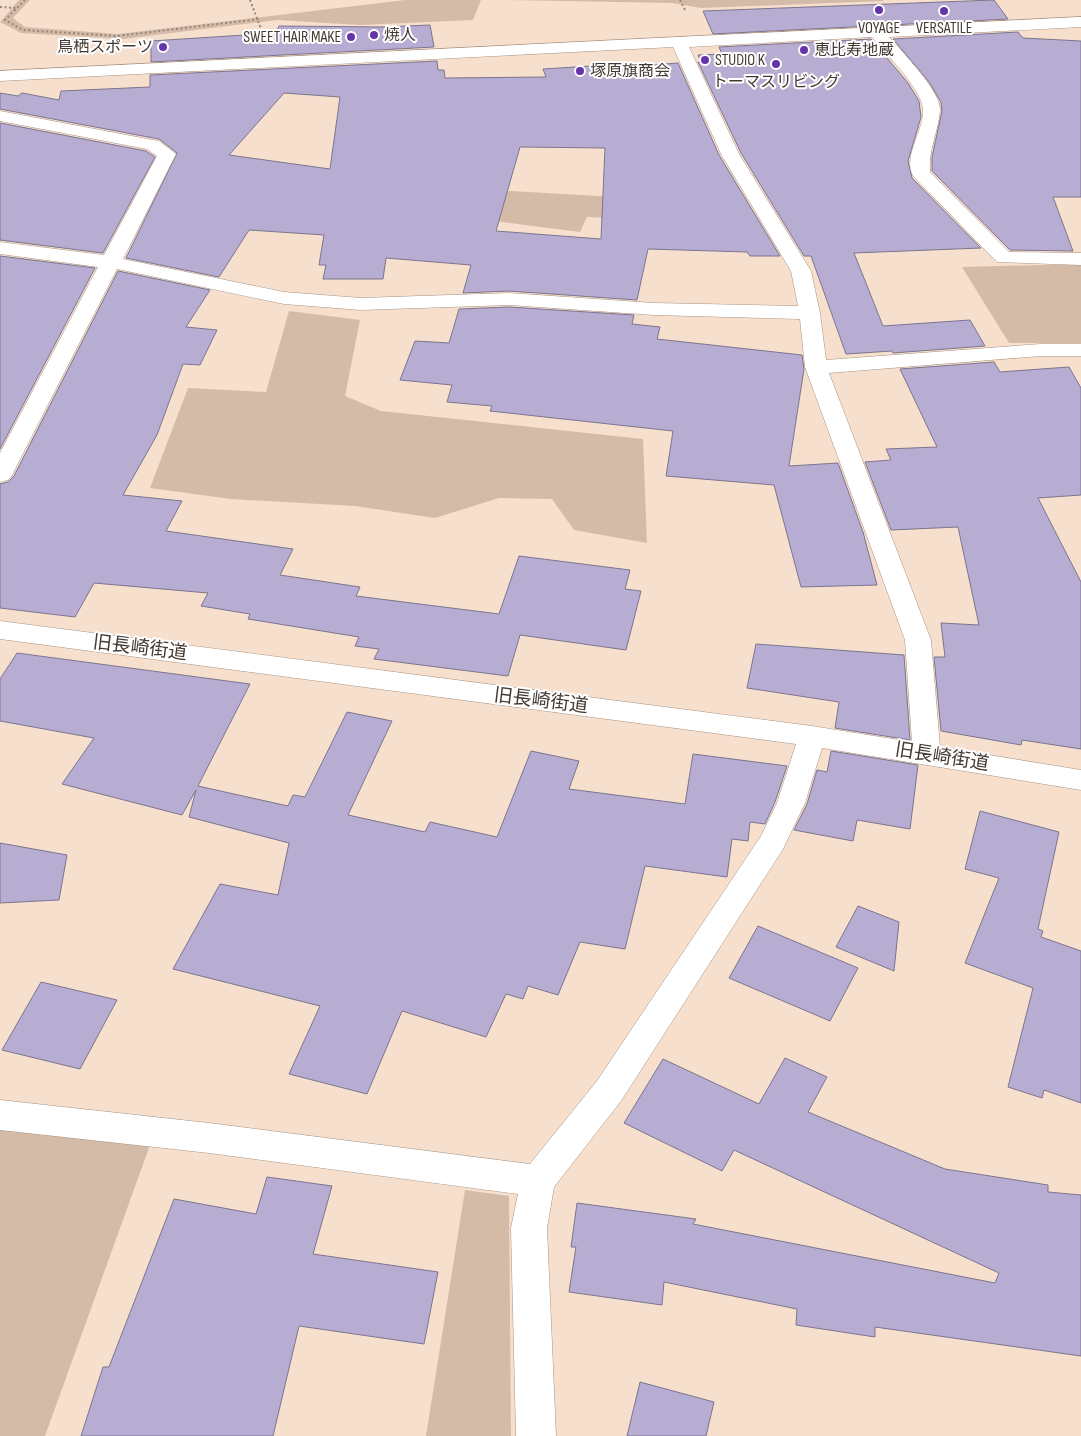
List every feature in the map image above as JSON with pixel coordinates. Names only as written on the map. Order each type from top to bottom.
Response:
[{"type":"street","points":[[0,76],[1081,22]]},
{"type":"street","points":[[875,31],[920,83],[932,109],[920,162],[922,173],[1004,258],[1081,260]]},
{"type":"street","points":[[678,41],[730,154],[801,271],[810,313],[816,367],[918,640],[927,754]]},
{"type":"street","points":[[0,116],[153,146],[166,154],[0,475]]},
{"type":"street","points":[[0,248],[110,262],[284,298],[361,304],[509,299],[654,309],[810,313]]},
{"type":"street","points":[[816,367],[1031,351],[1081,350]]},
{"type":"street","name":"旧長崎街道","points":[[0,630],[812,736],[1081,780]]},
{"type":"street","points":[[536,1436],[528,1228],[538,1181],[608,1091],[772,841],[791,803],[812,736]]},
{"type":"street","points":[[0,1115],[209,1138],[538,1181]]},
{"type":"path","points":[[25,0],[5,20],[23,30],[117,36],[259,19]]},
{"type":"path","points":[[250,0],[259,19],[264,36]]},
{"type":"path","points":[[0,7],[17,8]]},
{"type":"shaded area","points":[[19,0],[30,0],[13,18],[25,27],[118,34],[405,0],[481,0],[473,20],[360,25],[277,20],[123,39],[21,33],[0,22]]},
{"type":"shaded area","points":[[503,0],[884,1],[701,8],[672,3]]},
{"type":"shaded area","points":[[511,191],[668,200],[667,220],[587,217],[580,232],[456,216],[454,196]]},
{"type":"shaded area","points":[[1081,264],[1081,343],[1009,343],[962,267]]},
{"type":"shaded area","points":[[289,311],[360,320],[345,396],[381,411],[643,439],[647,543],[574,530],[552,499],[499,498],[435,518],[355,506],[231,499],[150,488],[188,388],[266,392]]},
{"type":"shaded area","points":[[0,1127],[150,1145],[45,1436],[0,1436]]},
{"type":"shaded area","points":[[465,1190],[509,1196],[511,1436],[426,1436]]},
{"type":"building","points":[[994,0],[1008,19],[713,34],[703,11]]},
{"type":"building","points":[[430,25],[434,47],[151,62],[151,41],[276,33],[279,26],[381,27]]},
{"type":"building","points":[[1018,32],[1023,38],[1081,41],[1081,197],[1053,197],[1073,251],[1010,250],[932,171],[932,157],[942,111],[941,102],[929,82],[893,39]]},
{"type":"building","points":[[871,39],[908,83],[919,101],[921,117],[908,161],[912,178],[981,248],[854,253],[883,326],[970,320],[985,346],[893,353],[892,351],[846,354],[811,256],[804,256],[741,153],[698,62],[701,62],[698,55],[722,54],[719,47]]},
{"type":"building","points":[[437,61],[438,70],[444,70],[445,78],[546,77],[543,69],[591,66],[593,70],[678,63],[719,155],[780,256],[750,256],[747,252],[648,249],[637,300],[509,291],[463,293],[471,265],[386,258],[383,279],[323,279],[326,265],[319,265],[324,235],[249,230],[219,277],[126,258],[177,153],[159,139],[0,109],[0,93],[18,96],[22,93],[59,100],[61,91],[150,87],[150,75]],"holes":[[[284,93],[340,97],[330,169],[229,155]],[[520,147],[605,148],[601,239],[496,231]]]},
{"type":"building","points":[[0,123],[146,151],[155,157],[103,253],[0,240]]},
{"type":"building","points":[[0,256],[95,268],[0,449]]},
{"type":"building","points":[[118,271],[210,290],[186,327],[217,330],[200,365],[183,364],[157,435],[123,495],[182,501],[166,531],[293,549],[280,575],[360,587],[356,596],[499,614],[519,556],[630,570],[625,589],[641,591],[626,650],[520,635],[508,676],[374,659],[379,649],[355,646],[359,637],[248,619],[250,614],[201,606],[208,593],[94,583],[75,617],[0,608],[0,484],[8,482],[14,476]]},
{"type":"building","points":[[509,307],[634,315],[632,324],[660,327],[657,339],[802,355],[804,369],[789,466],[838,463],[863,532],[877,585],[801,587],[774,485],[666,476],[673,431],[490,411],[492,406],[447,402],[452,385],[400,380],[415,341],[449,343],[459,309]]},
{"type":"building","points":[[994,362],[1000,372],[1069,367],[1081,388],[1081,495],[1038,498],[1081,582],[1081,749],[1022,740],[1021,745],[941,731],[934,657],[945,657],[941,623],[979,625],[958,527],[891,530],[865,462],[891,460],[886,449],[937,447],[900,369]]},
{"type":"building","points":[[756,644],[904,655],[910,740],[835,728],[839,702],[747,688]]},
{"type":"building","points":[[17,653],[250,684],[198,786],[288,806],[293,795],[305,797],[347,712],[392,721],[348,815],[425,832],[430,822],[497,837],[531,751],[579,761],[569,789],[685,804],[693,754],[787,766],[775,802],[765,824],[750,822],[748,841],[732,839],[727,877],[645,866],[625,949],[580,942],[558,995],[528,986],[523,999],[506,994],[486,1037],[402,1011],[367,1094],[289,1074],[320,1006],[173,969],[220,884],[278,895],[289,843],[189,817],[196,790],[182,815],[62,784],[94,738],[0,721],[0,679]]},
{"type":"building","points":[[831,751],[918,765],[910,829],[857,820],[853,841],[794,830],[807,804],[817,770],[827,772]]},
{"type":"building","points":[[980,811],[1059,832],[1038,929],[1043,931],[1041,937],[1081,951],[1081,1103],[1044,1090],[1042,1098],[1008,1087],[1033,988],[965,963],[999,878],[965,869]]},
{"type":"building","points":[[0,843],[67,855],[59,900],[0,903]]},
{"type":"building","points":[[858,906],[899,922],[894,971],[836,947]]},
{"type":"building","points":[[758,926],[858,968],[830,1021],[729,978]]},
{"type":"building","points":[[41,982],[117,1000],[80,1069],[2,1050]]},
{"type":"building","points":[[785,1058],[827,1077],[808,1112],[945,1169],[1048,1185],[1048,1192],[1081,1195],[1081,1356],[875,1327],[875,1337],[796,1325],[797,1309],[664,1282],[662,1305],[569,1292],[576,1247],[571,1247],[577,1203],[696,1219],[693,1224],[995,1283],[999,1273],[734,1150],[722,1171],[624,1123],[663,1059],[759,1104]]},
{"type":"building","points":[[267,1177],[332,1186],[313,1254],[438,1272],[424,1344],[299,1326],[273,1436],[81,1436],[103,1367],[109,1367],[174,1199],[256,1214]]},
{"type":"building","points":[[640,1382],[714,1402],[706,1436],[627,1436]]},
{"type":"place","name":"VOYAGE","points":[[879,10]]},
{"type":"place","name":"VERSATILE","points":[[944,11]]},
{"type":"place","name":"焼人","points":[[374,35]]},
{"type":"place","name":"SWEET HAIR MAKE","points":[[351,37]]},
{"type":"place","name":"鳥栖スポーツ","points":[[163,47]]},
{"type":"place","name":"恵比寿地蔵","points":[[804,50]]},
{"type":"place","name":"STUDIO K","points":[[705,60]]},
{"type":"place","name":"トーマスリビング","points":[[776,64]]},
{"type":"place","name":"塚原旗商会","points":[[580,71]]}]
